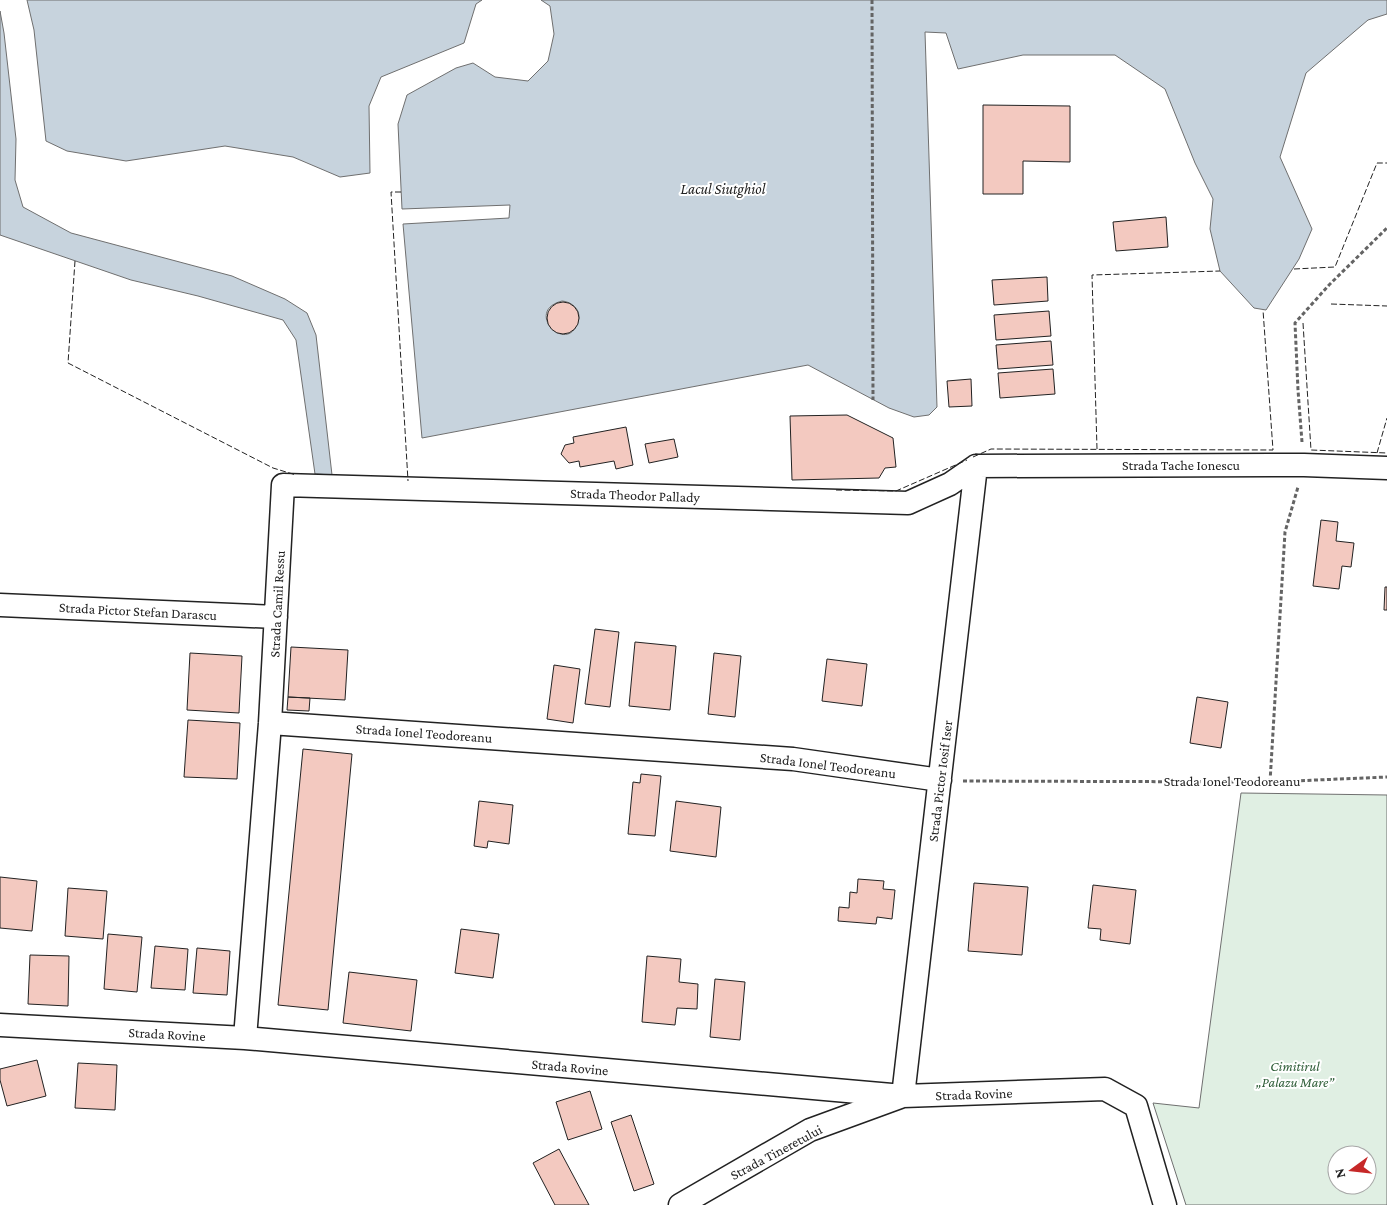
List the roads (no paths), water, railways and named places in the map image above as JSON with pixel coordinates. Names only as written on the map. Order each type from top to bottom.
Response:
[{"type":"street","name":"Strada Tache Ionescu","points":[[976,466],[1304,465],[1387,468]]},
{"type":"street","name":"Strada Theodor Pallady","points":[[284,485],[908,503],[950,484],[976,466]]},
{"type":"street","name":"Strada Pictor Iosif Iser","points":[[903,1096],[976,466]]},
{"type":"street","name":"Strada Camil Ressu","points":[[245,1038],[270,723],[284,485]]},
{"type":"street","name":"Strada Pictor Stefan Darascu","points":[[0,605],[276,617]]},
{"type":"street","name":"Strada Ionel Teodoreanu","points":[[270,723],[793,759],[940,780]]},
{"type":"street","name":"Strada Rovine","points":[[0,1026],[245,1038],[903,1096],[1105,1089],[1136,1106],[1165,1205]]},
{"type":"street","name":"Strada Tineretului","points":[[680,1205],[810,1130],[903,1096]]},
{"type":"water","points":[[27,0],[482,0],[476,4],[464,43],[381,77],[369,106],[370,173],[340,177],[293,157],[225,146],[126,161],[67,151],[46,141],[34,30]]},
{"type":"water","name":"Lacul Siutghiol","points":[[541,0],[1387,0],[1387,14],[1368,20],[1306,73],[1280,157],[1312,229],[1299,259],[1266,310],[1254,308],[1220,271],[1210,229],[1213,199],[1195,163],[1165,89],[1115,55],[1023,55],[958,69],[946,33],[925,32],[937,407],[929,415],[914,417],[889,408],[808,365],[422,438],[403,224],[509,218],[510,205],[402,209],[398,124],[407,95],[456,68],[473,63],[495,77],[528,81],[548,61],[554,34],[550,6]],"holes":[[[562,301],[576,308],[579,318],[573,331],[565,334],[558,333],[551,328],[547,321],[546,313],[551,306]]]},
{"type":"water","points":[[0,11],[16,139],[15,180],[23,207],[71,233],[232,276],[285,299],[307,313],[316,335],[332,475],[315,474],[296,340],[283,320],[198,296],[131,280],[0,235]]},
{"type":"park label","name":"Cimitirul „Palazu Mare”","points":[[1295,1074]]}]
